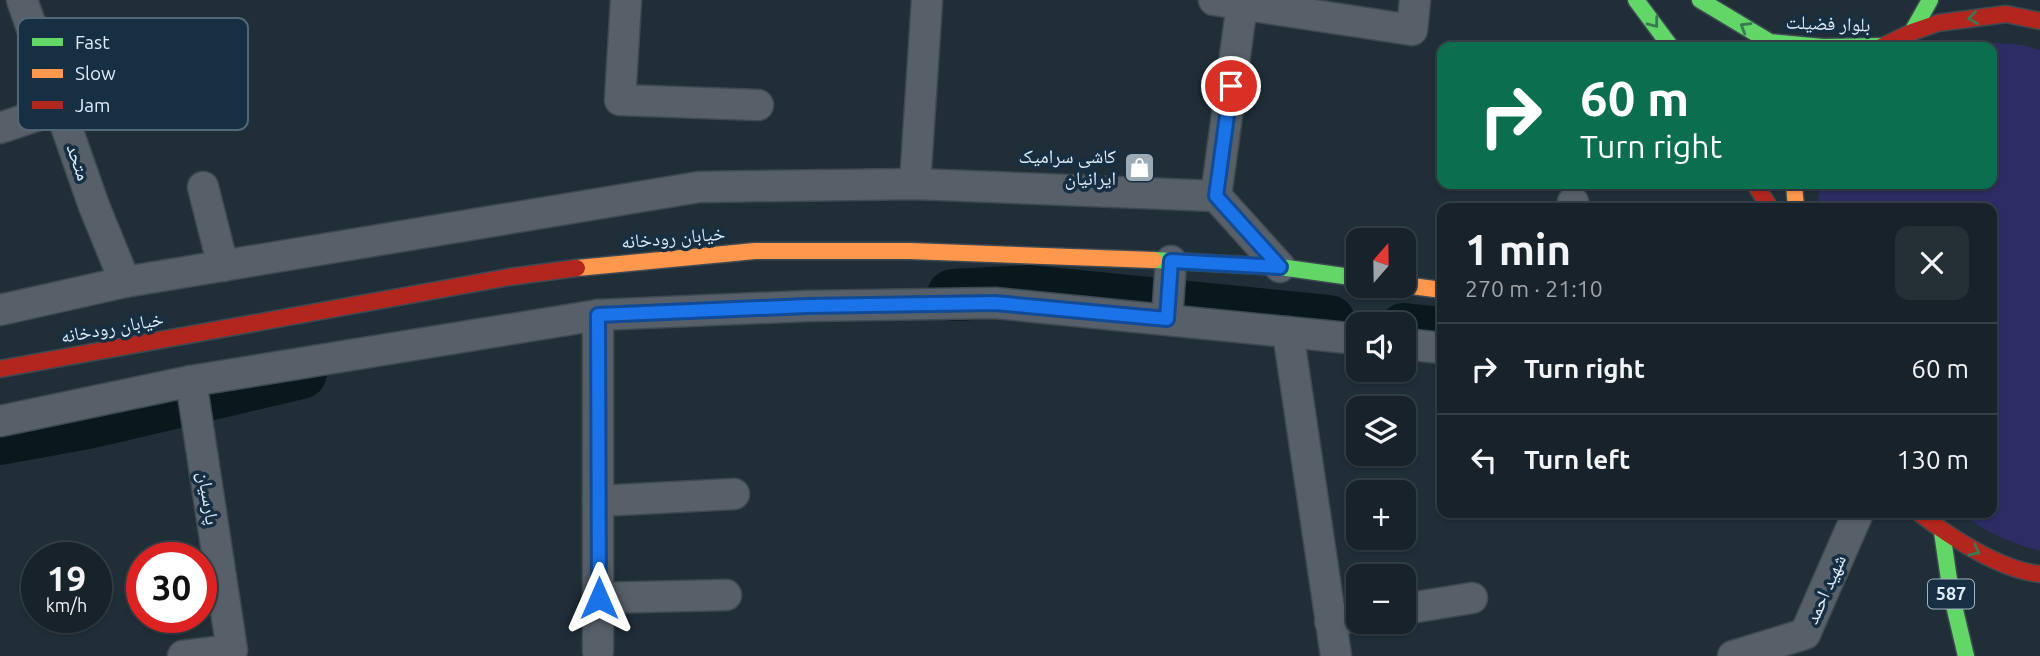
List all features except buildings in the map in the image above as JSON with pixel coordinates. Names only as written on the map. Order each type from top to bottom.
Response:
[{"type":"main road","points":[[1636,0],[1667,42]]},
{"type":"main road","name":"بلوار فضیلت","points":[[1700,0],[1770,42]]},
{"type":"main road","points":[[1912,32],[1930,0]]},
{"type":"main road","points":[[1891,42],[1938,23],[2006,14],[2040,21]]},
{"type":"main road","name":"خیابان رودخانه","points":[[0,369],[497,280],[613,264],[755,251],[911,251],[1171,261],[1280,267],[1346,276]]},
{"type":"main road","points":[[1416,287],[1437,289]]},
{"type":"main road","points":[[1925,518],[1972,550],[2003,564],[2040,574]]},
{"type":"main road","name":"587","points":[[1942,532],[1951,593],[1966,656]]},
{"type":"street","name":"متحد","points":[[22,0],[28,18]]},
{"type":"street","points":[[626,0],[620,100],[758,105]]},
{"type":"street","points":[[915,184],[927,0]]},
{"type":"street","points":[[1280,267],[1216,196],[1228,2],[1412,30],[1415,0]]},
{"type":"street","points":[[0,128],[18,122]]},
{"type":"street","name":"متحد","points":[[68,130],[94,206],[125,282]]},
{"type":"street","points":[[0,310],[125,282],[699,187],[915,184],[1216,196]]},
{"type":"street","points":[[203,187],[223,266]]},
{"type":"street","points":[[1167,319],[1171,261]]},
{"type":"street","points":[[0,421],[191,381],[598,315],[807,306],[995,303],[1346,338]]},
{"type":"street","points":[[598,315],[598,651]]},
{"type":"street","points":[[1288,332],[1344,619],[1336,656]]},
{"type":"street","points":[[1416,345],[1437,347]]},
{"type":"street","name":"پارسیان","points":[[183,656],[232,650],[191,381]]},
{"type":"street","points":[[598,501],[734,494]]},
{"type":"street","name":"شهید احمد","points":[[1733,656],[1805,634],[1856,518]]},
{"type":"street","points":[[599,598],[726,595]]},
{"type":"street","points":[[1416,607],[1472,598]]},
{"type":"shaded area","points":[[1997,43],[2023,45],[2040,50],[2040,551],[1998,536],[1968,518],[1997,518],[1997,203],[1818,203],[1819,189],[1997,189]]},
{"type":"waterway","points":[[953,295],[1030,291],[1329,321]]},
{"type":"waterway","points":[[1416,330],[1437,332]]},
{"type":"waterway","points":[[0,439],[88,423],[301,373]]},
{"type":"traffic: fast","points":[[1636,0],[1667,42]]},
{"type":"traffic: fast","points":[[1700,0],[1770,42]]},
{"type":"traffic: fast","points":[[1912,32],[1930,0]]},
{"type":"traffic: fast","points":[[1154,260],[1280,267],[1346,276]]},
{"type":"traffic: fast","points":[[1942,532],[1951,593],[1966,656]]},
{"type":"traffic: slow","points":[[1794,189],[1796,203]]},
{"type":"traffic: slow","points":[[577,268],[755,251],[910,251],[1154,260]]},
{"type":"traffic: slow","points":[[1416,287],[1437,289]]},
{"type":"traffic: jam","points":[[1891,42],[1938,23],[2006,14],[2040,21]]},
{"type":"traffic: jam","points":[[1758,189],[1767,203]]},
{"type":"traffic: jam","points":[[0,369],[509,277],[577,268]]},
{"type":"traffic: jam","points":[[1926,518],[1960,542],[1992,559],[2040,574]]},
{"type":"place","name":"کاشی سرامیک ایرانیان","points":[[1139,167]]},
{"type":"route","points":[[599,598],[598,315],[807,306],[995,303],[1167,319],[1171,261],[1280,267],[1216,196],[1231,86]]}]
